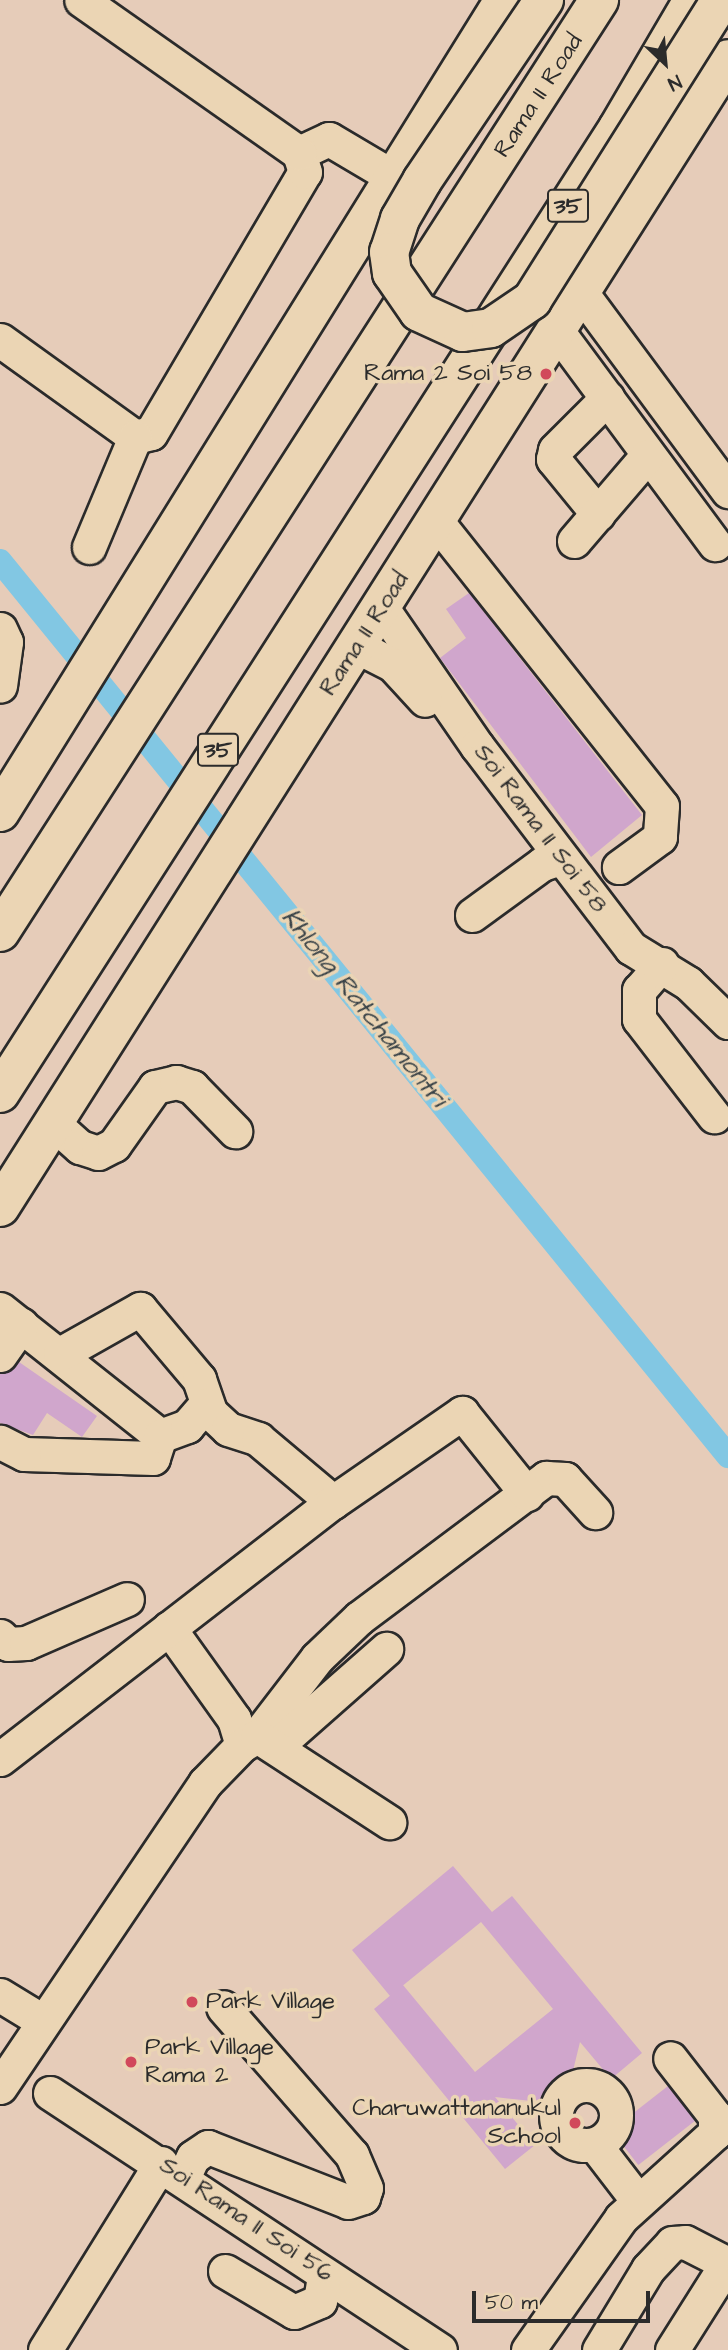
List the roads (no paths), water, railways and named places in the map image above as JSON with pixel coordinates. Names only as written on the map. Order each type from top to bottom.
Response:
[{"type":"main road","points":[[544,0],[422,181],[400,219],[390,252],[392,273],[419,312],[463,332],[491,328],[532,300],[721,0]]},
{"type":"main road","name":"Rama II Road","points":[[0,932],[599,0]]},
{"type":"main road","name":"35","points":[[0,1093],[436,407],[618,128],[693,0]]},
{"type":"main road","points":[[5,804],[395,178],[493,4]]},
{"type":"main road","name":"Rama II Road","points":[[0,1207],[356,646],[583,295],[728,59]]},
{"type":"street","points":[[0,340],[135,436],[151,433],[304,172],[299,153],[81,0]]},
{"type":"street","points":[[299,153],[329,139],[395,178]]},
{"type":"street","points":[[583,295],[728,491]]},
{"type":"street","points":[[558,332],[646,457],[715,544]]},
{"type":"street","points":[[598,514],[553,459],[555,450],[607,398]]},
{"type":"street","points":[[89,547],[135,436]]},
{"type":"street","points":[[574,541],[646,457]]},
{"type":"street","points":[[438,522],[662,806],[660,837],[619,867]]},
{"type":"street","name":"Soi Rama II Soi 58","points":[[382,608],[551,861],[631,948],[662,964],[728,1022]]},
{"type":"street","points":[[0,629],[6,642],[0,686]]},
{"type":"street","points":[[356,646],[411,682],[551,861],[472,915]]},
{"type":"street","points":[[662,964],[639,990],[639,1019],[714,1116]]},
{"type":"street","points":[[53,1124],[80,1147],[99,1153],[114,1145],[155,1087],[176,1082],[191,1087],[234,1131]]},
{"type":"street","points":[[60,1354],[140,1310],[198,1379],[205,1405],[228,1429],[258,1439],[333,1502]]},
{"type":"street","points":[[0,1355],[11,1317],[160,1436]]},
{"type":"street","points":[[160,1436],[187,1426],[205,1405]]},
{"type":"street","points":[[0,1759],[333,1502],[462,1413],[527,1493]]},
{"type":"street","points":[[0,1442],[24,1454],[153,1458],[160,1436]]},
{"type":"street","points":[[259,1742],[317,1658],[359,1618],[527,1493],[557,1475],[595,1512]]},
{"type":"street","points":[[0,1636],[8,1644],[26,1643],[127,1599]]},
{"type":"street","points":[[169,1628],[234,1719],[259,1742],[389,1822]]},
{"type":"street","points":[[5,2069],[205,1783],[386,1649]]},
{"type":"street","points":[[0,1995],[41,2020]]},
{"type":"street","points":[[45,2350],[172,2171],[208,2147],[348,2202],[363,2197],[366,2188],[352,2155],[223,2007]]},
{"type":"street","points":[[528,2350],[608,2235],[638,2201],[706,2144],[718,2124],[670,2058]]},
{"type":"street","name":"Soi Rama II Soi 56","points":[[5,2069],[50,2093],[172,2171],[440,2350]]},
{"type":"street","points":[[595,2145],[638,2201]]},
{"type":"street","points":[[599,2350],[666,2248],[685,2242],[728,2263],[672,2350]]},
{"type":"street","points":[[225,2271],[294,2312],[320,2301],[324,2275]]},
{"type":"waterway","name":"Khlong Ratchamontri","points":[[0,561],[728,1456]]},
{"type":"place","name":"Rama 2 Soi 58","points":[[546,374]]},
{"type":"place","name":"Park Village","points":[[192,2002]]},
{"type":"place","name":"Park Village Rama 2","points":[[131,2062]]},
{"type":"place","name":"Charuwattananukul School","points":[[575,2123]]}]
